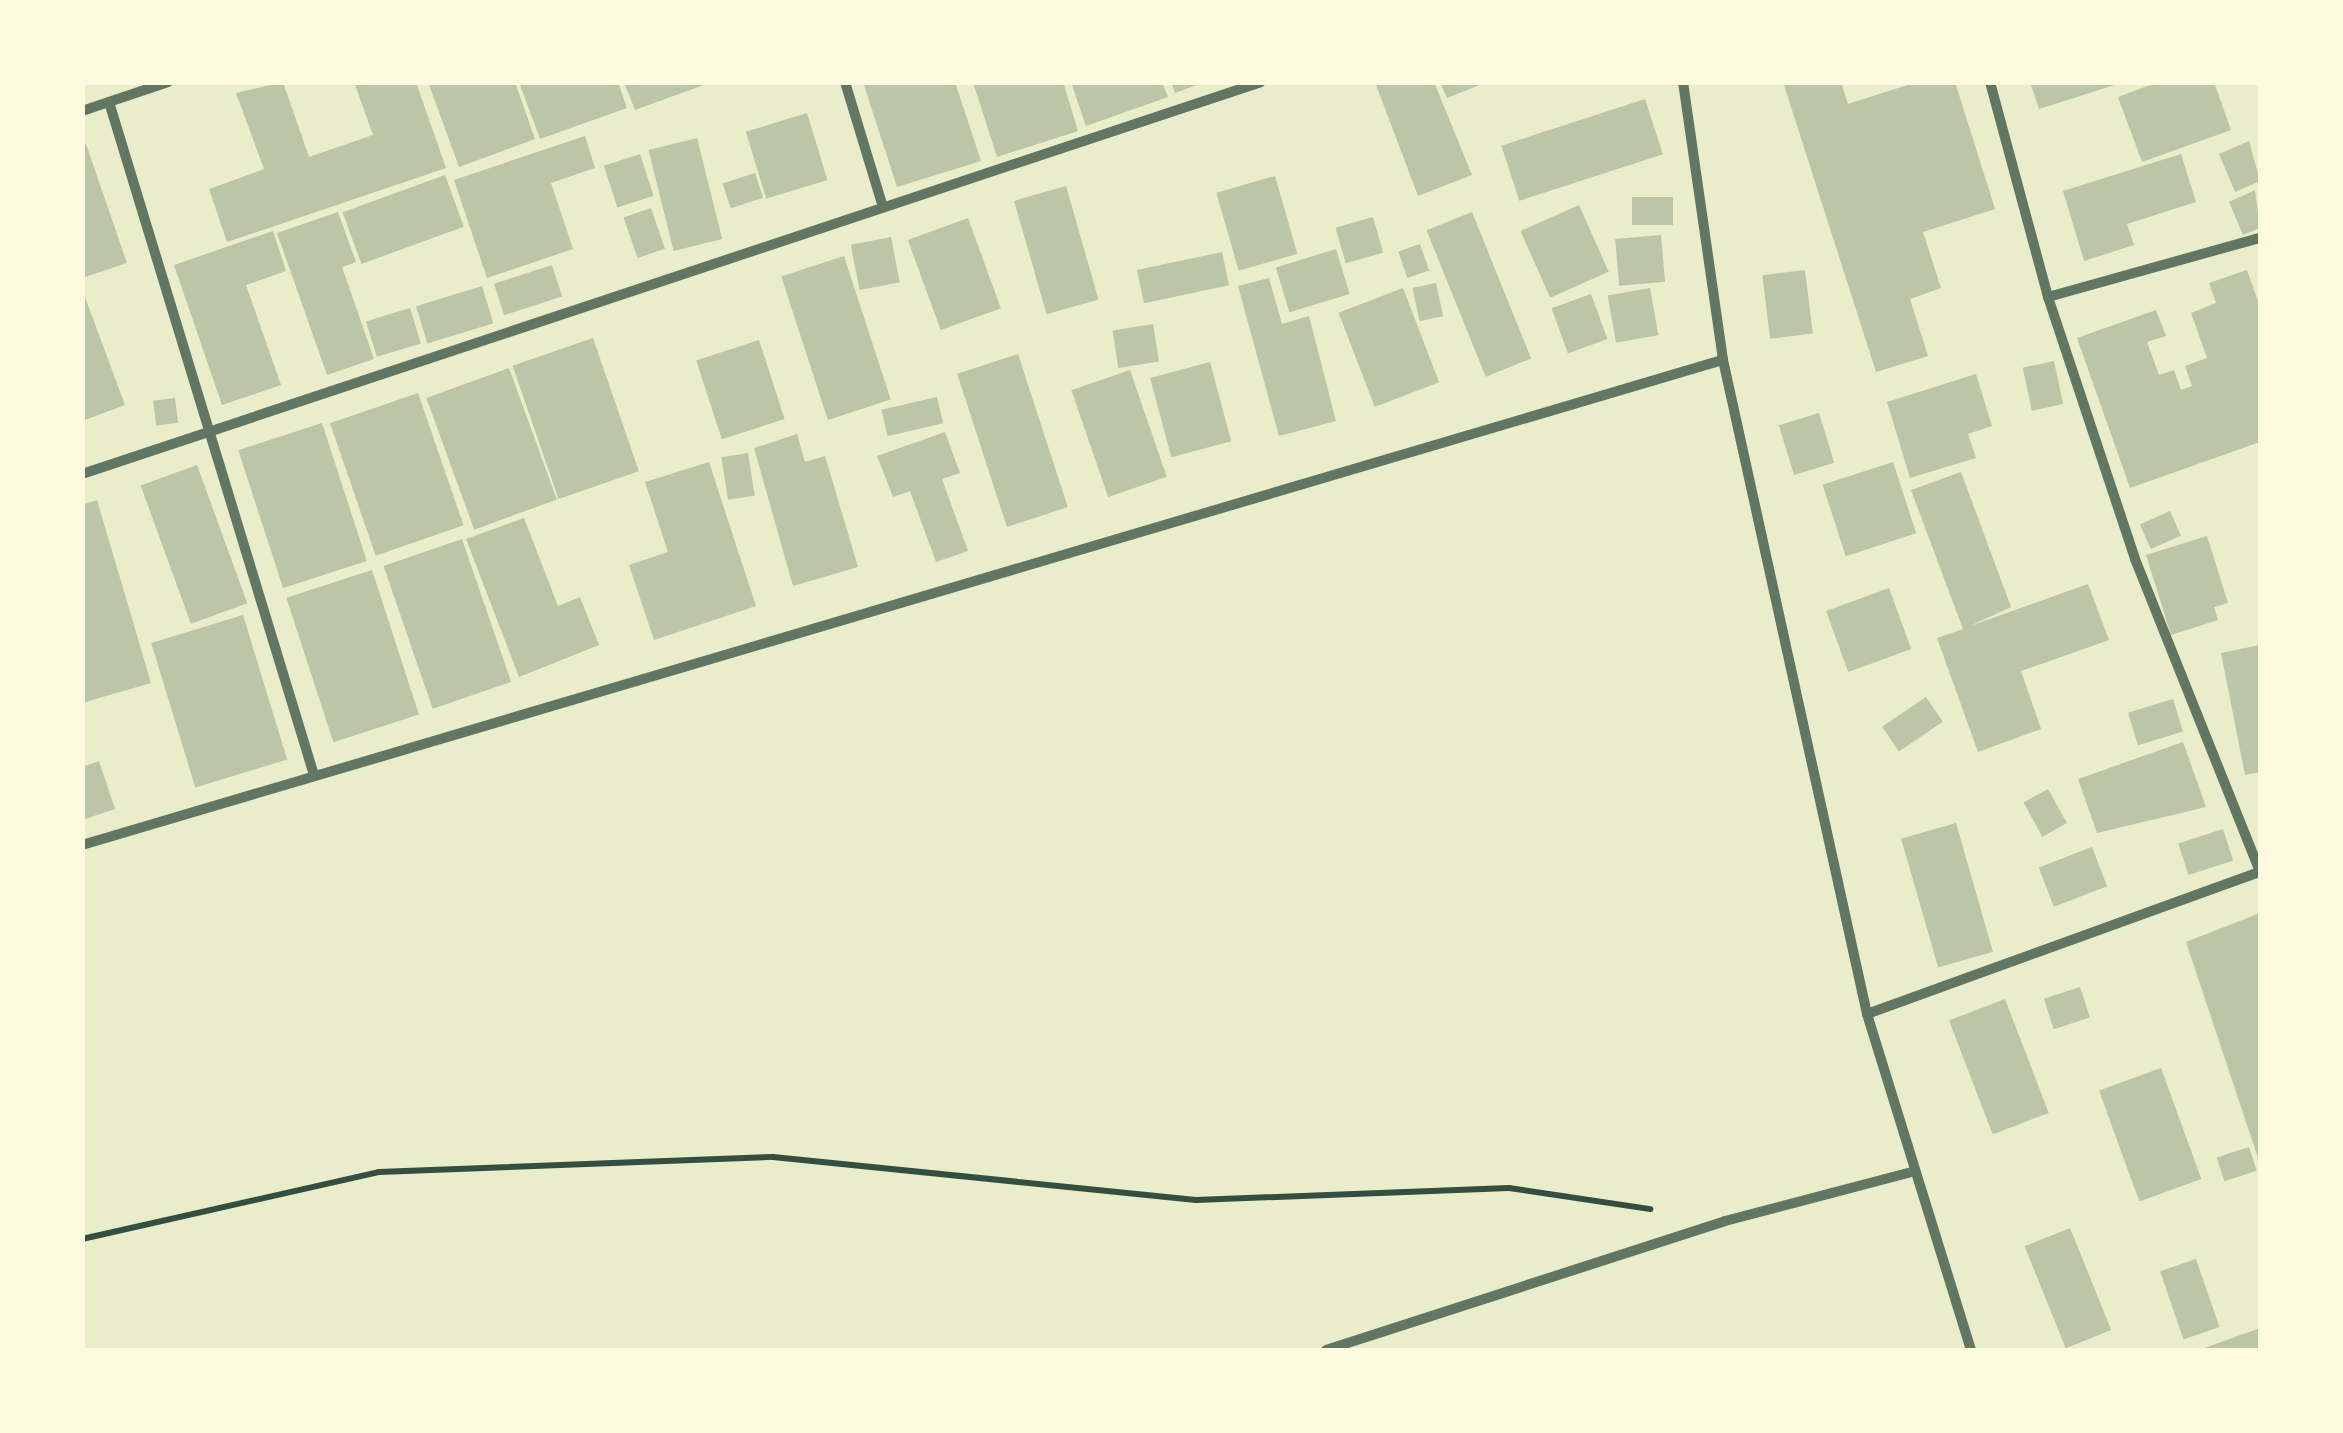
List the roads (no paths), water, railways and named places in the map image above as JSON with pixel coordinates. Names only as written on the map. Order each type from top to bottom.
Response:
[{"type":"street","points":[[82,111],[168,82]]},
{"type":"street","points":[[846,82],[883,207]]},
{"type":"street","points":[[82,474],[1261,82]]},
{"type":"street","points":[[1683,82],[1723,360],[1867,1014],[1912,1172],[1971,1350]]},
{"type":"street","points":[[1867,1014],[2260,872],[2135,560],[2048,297],[1990,82]]},
{"type":"street","points":[[109,102],[206,435],[314,775]]},
{"type":"street","points":[[2048,297],[2260,238]]},
{"type":"street","points":[[82,845],[1723,360]]},
{"type":"street","points":[[1326,1350],[1725,1221],[1912,1172]]}]
